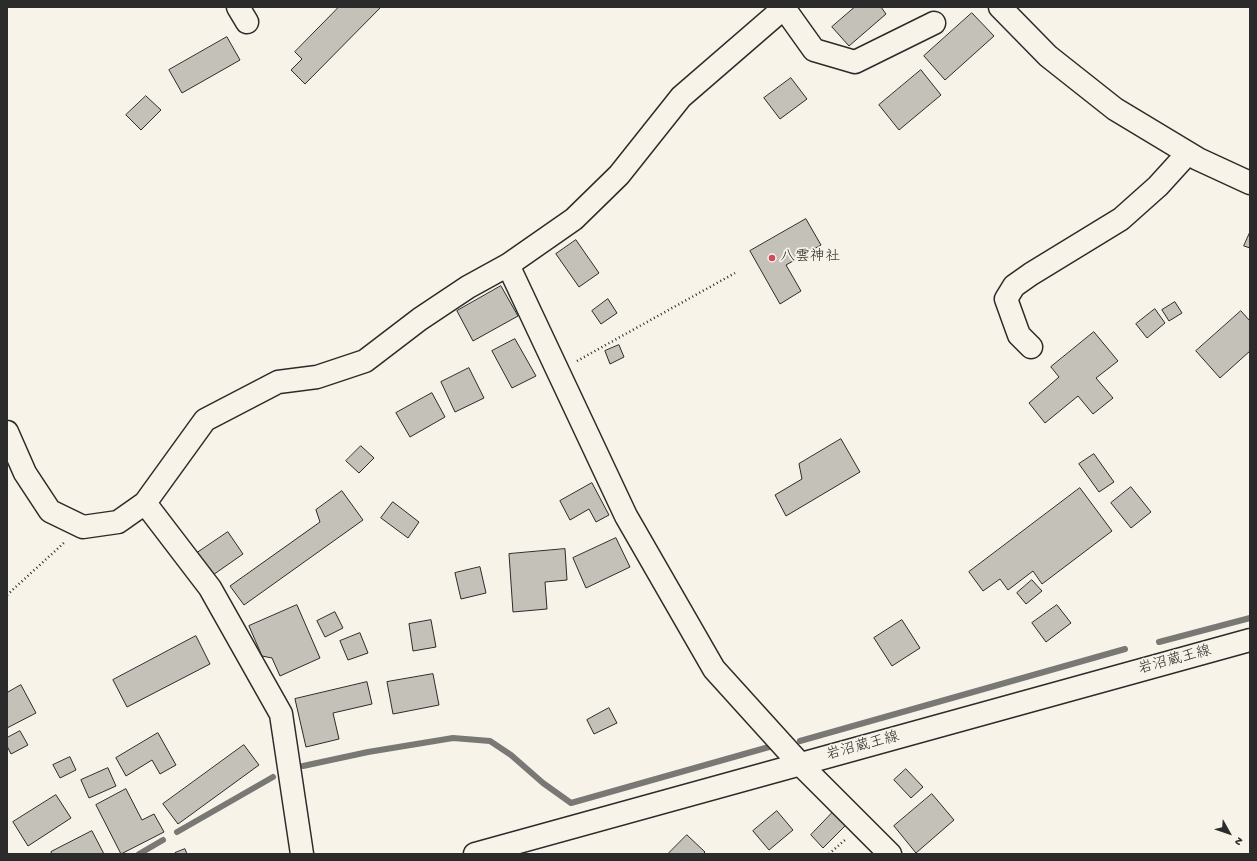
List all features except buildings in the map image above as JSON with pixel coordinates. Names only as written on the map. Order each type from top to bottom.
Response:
[{"type":"street","points":[[7,432],[25,473],[50,511],[83,527],[118,522],[146,503],[206,420],[278,382],[317,377],[365,361],[420,319],[468,287],[508,265],[574,220],[618,175],[681,97],[785,7],[814,50],[855,62],[934,23]]},
{"type":"street","points":[[1000,7],[1048,56],[1115,109],[1198,159],[1250,183]]},
{"type":"street","points":[[1031,347],[1019,335],[1006,299],[1014,286],[1121,219],[1158,186],[1188,153]]},
{"type":"street","points":[[508,265],[626,516],[714,669],[800,764],[890,854]]},
{"type":"street","points":[[146,503],[210,588],[281,714],[302,854]]},
{"type":"street","name":"岩沼蔵王線","points":[[475,854],[1250,640]]},
{"type":"path","points":[[559,371],[735,273]]},
{"type":"path","points":[[7,595],[83,527]]},
{"type":"waterway","points":[[1159,642],[1250,618]]},
{"type":"waterway","points":[[800,741],[1125,649]]},
{"type":"waterway","points":[[303,766],[368,752],[453,738],[490,741],[511,755],[543,783],[571,803],[769,747]]},
{"type":"waterway","points":[[177,832],[273,777]]},
{"type":"waterway","points":[[139,854],[163,840]]},
{"type":"place","name":"八雲神社","points":[[772,258]]}]
